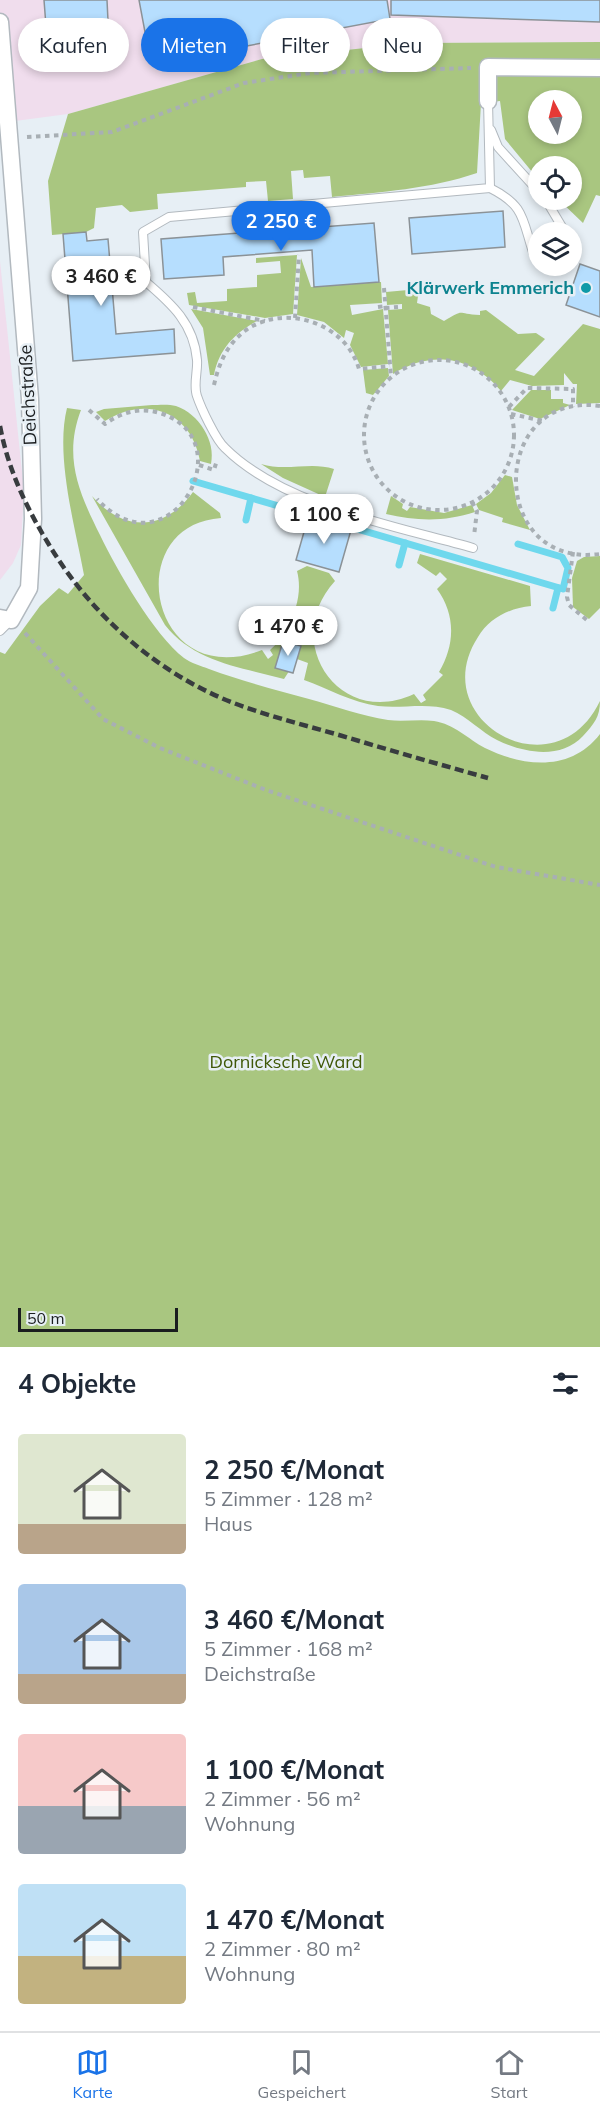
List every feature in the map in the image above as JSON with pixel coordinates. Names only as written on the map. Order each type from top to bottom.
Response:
[{"type":"street","name":"Deichstraße","points":[[0,22],[30,399],[33,519],[29,588],[4,623]]},
{"type":"street","points":[[488,101],[488,67],[600,68]]},
{"type":"lane","points":[[488,101],[490,188]]},
{"type":"lane","points":[[489,124],[498,147],[528,180]]},
{"type":"lane","points":[[473,548],[311,501],[259,475],[223,447],[196,394],[197,359],[189,326],[175,308],[146,282],[143,232],[169,217],[490,188],[509,197],[522,214],[528,234]]},
{"type":"path","points":[[8,138],[112,132],[244,83],[310,73],[488,67]]},
{"type":"path","points":[[295,318],[299,255]]},
{"type":"path","points":[[384,288],[391,378]]},
{"type":"path","points":[[175,308],[190,307],[266,321],[295,318],[309,320],[328,329],[345,343],[359,369],[390,366]]},
{"type":"path","points":[[378,307],[398,307]]},
{"type":"path","points":[[214,385],[219,363],[230,345],[246,330],[266,321]]},
{"type":"path","points":[[422,362],[457,363],[489,379],[509,407],[514,441],[510,459],[503,474],[492,488],[472,502],[447,510],[412,506],[384,486],[374,472],[364,439],[365,422],[379,390],[391,378],[405,368],[422,362]]},
{"type":"path","points":[[509,407],[527,388],[573,389],[573,407]]},
{"type":"path","points":[[600,406],[573,407],[544,421],[533,430],[521,448],[515,469],[515,490],[521,511],[532,529],[549,543],[573,552],[600,554]]},
{"type":"path","points":[[89,410],[105,424],[127,412],[140,410],[165,415],[185,430],[195,447],[199,465],[193,491],[171,514],[154,521],[141,522],[116,516],[97,499]]},
{"type":"path","points":[[510,413],[544,421]]},
{"type":"path","points":[[199,465],[214,470],[219,452],[223,447]]},
{"type":"path","points":[[472,502],[477,511],[473,548]]},
{"type":"path","points":[[573,552],[567,597],[569,605],[588,621]]},
{"type":"path","points":[[4,623],[103,718],[160,748],[266,790],[496,867],[600,885]]},
{"type":"shaded area","points":[[0,0],[600,0],[600,42],[443,43],[443,18],[362,18],[362,48],[350,50],[350,18],[260,18],[260,60],[248,63],[248,18],[141,18],[141,72],[216,72],[68,114],[0,123]]},
{"type":"shaded area","points":[[0,261],[24,491],[21,545],[13,563],[0,580]]},
{"type":"green space","points":[[600,42],[600,196],[596,195],[583,223],[569,210],[582,210],[582,156],[528,156],[528,167],[505,139],[500,101],[481,103],[477,173],[441,183],[405,189],[332,197],[330,176],[304,178],[303,170],[291,171],[293,199],[268,201],[266,181],[246,182],[246,187],[157,194],[158,209],[130,212],[122,205],[96,208],[94,228],[86,232],[52,235],[48,181],[68,114],[216,72],[248,72],[248,63],[260,60],[260,72],[350,72],[350,50],[362,48],[362,72],[443,72],[443,43]]},
{"type":"green space","points":[[297,255],[293,314],[265,318],[189,305],[187,293],[195,292],[197,303],[227,301],[227,289],[257,287],[257,275],[281,273],[280,261],[256,263],[256,258]]},
{"type":"green space","points":[[301,258],[311,287],[381,282],[382,303],[350,305],[352,315],[383,309],[388,364],[361,367],[350,345],[354,333],[346,330],[344,338],[324,322],[297,315]]},
{"type":"green space","points":[[419,289],[417,303],[430,307],[431,314],[444,321],[458,313],[480,315],[480,311],[486,310],[518,334],[536,333],[545,339],[515,370],[534,376],[583,324],[600,329],[600,403],[576,404],[577,384],[573,384],[564,373],[564,385],[532,386],[510,380],[501,391],[477,370],[450,360],[422,362],[407,366],[393,374],[388,310],[402,309],[402,304],[387,305],[386,292]]},
{"type":"green space","points":[[191,309],[257,321],[229,343],[220,357],[214,375],[210,375],[203,328]]},
{"type":"green space","points":[[388,368],[389,376],[373,395],[366,393],[363,370]]},
{"type":"green space","points":[[531,390],[551,390],[551,399],[563,399],[563,403],[570,405],[540,419],[512,410]]},
{"type":"green space","points":[[152,405],[176,406],[192,415],[204,429],[208,438],[211,446],[211,464],[200,461],[195,444],[187,430],[164,412],[136,409],[120,413],[105,421],[96,412],[104,409]]},
{"type":"green space","name":"Dornicksche Ward","points":[[67,408],[81,410],[73,443],[74,459],[80,489],[92,519],[137,601],[172,648],[187,660],[246,681],[368,716],[394,721],[428,720],[441,723],[454,728],[485,748],[531,762],[561,760],[575,755],[600,734],[600,1347],[0,1347],[0,652],[5,654],[40,606],[59,588],[68,594],[84,575],[65,469],[63,447]]},
{"type":"green space","points":[[261,464],[334,469],[325,497],[283,478]]},
{"type":"green space","points":[[505,475],[512,477],[517,505],[530,530],[502,522],[503,518],[479,510],[476,504],[491,493]]},
{"type":"green space","points":[[193,492],[220,513],[221,518],[189,527],[168,548],[159,574],[161,603],[172,629],[194,649],[224,657],[262,650],[268,659],[273,655],[270,650],[291,630],[287,627],[298,600],[297,571],[307,566],[329,573],[335,581],[320,605],[314,629],[316,652],[326,673],[342,689],[362,700],[387,702],[414,694],[421,703],[426,700],[423,695],[443,675],[439,672],[448,651],[451,630],[448,609],[437,589],[447,579],[440,572],[436,576],[417,563],[420,554],[530,586],[531,606],[515,609],[488,624],[478,637],[466,667],[468,695],[481,719],[502,735],[527,744],[554,742],[580,729],[600,701],[596,720],[583,736],[564,749],[530,751],[497,740],[451,710],[433,706],[378,706],[340,695],[304,680],[308,663],[297,659],[284,679],[204,655],[190,647],[177,637],[165,625],[92,496],[104,508],[117,516],[131,521],[144,522],[157,520],[170,514]]},
{"type":"green space","points":[[391,496],[403,504],[402,508],[407,511],[410,507],[444,513],[472,505],[475,512],[442,519],[419,519],[386,514]]},
{"type":"green space","points":[[600,556],[600,608],[589,619],[573,607],[572,578],[577,561],[584,557]]},
{"type":"building","points":[[44,0],[107,0],[108,18],[45,18]]},
{"type":"building","points":[[139,0],[387,0],[390,18],[362,18],[362,24],[350,27],[350,18],[260,18],[260,43],[248,46],[248,18],[142,18]]},
{"type":"building","points":[[391,0],[600,0],[600,22],[391,15]]},
{"type":"building","points":[[503,211],[505,247],[412,254],[409,218]]},
{"type":"building","points":[[374,223],[379,282],[314,287],[312,250],[223,257],[224,275],[164,279],[161,239]]},
{"type":"building","points":[[86,232],[87,241],[108,239],[116,334],[174,329],[175,353],[73,361],[63,234]]},
{"type":"building","name":"Klärwerk Emmerich","points":[[582,265],[600,271],[600,317],[566,305],[576,276],[582,276]]},
{"type":"building","points":[[308,518],[351,530],[339,572],[296,560]]},
{"type":"building","points":[[283,641],[301,646],[293,673],[275,668]]},
{"type":"waterway","points":[[193,481],[563,589],[568,568],[562,557],[518,544]]},
{"type":"waterway","points":[[246,520],[251,498]]},
{"type":"waterway","points":[[399,565],[405,543]]},
{"type":"waterway","points":[[553,608],[558,588]]},
{"type":"railway","points":[[0,426],[8,457],[32,516],[64,568],[103,615],[148,655],[173,672],[226,700],[282,719],[488,778]]},
{"type":"place","name":"Klärwerk Emmerich","points":[[586,288]]}]
